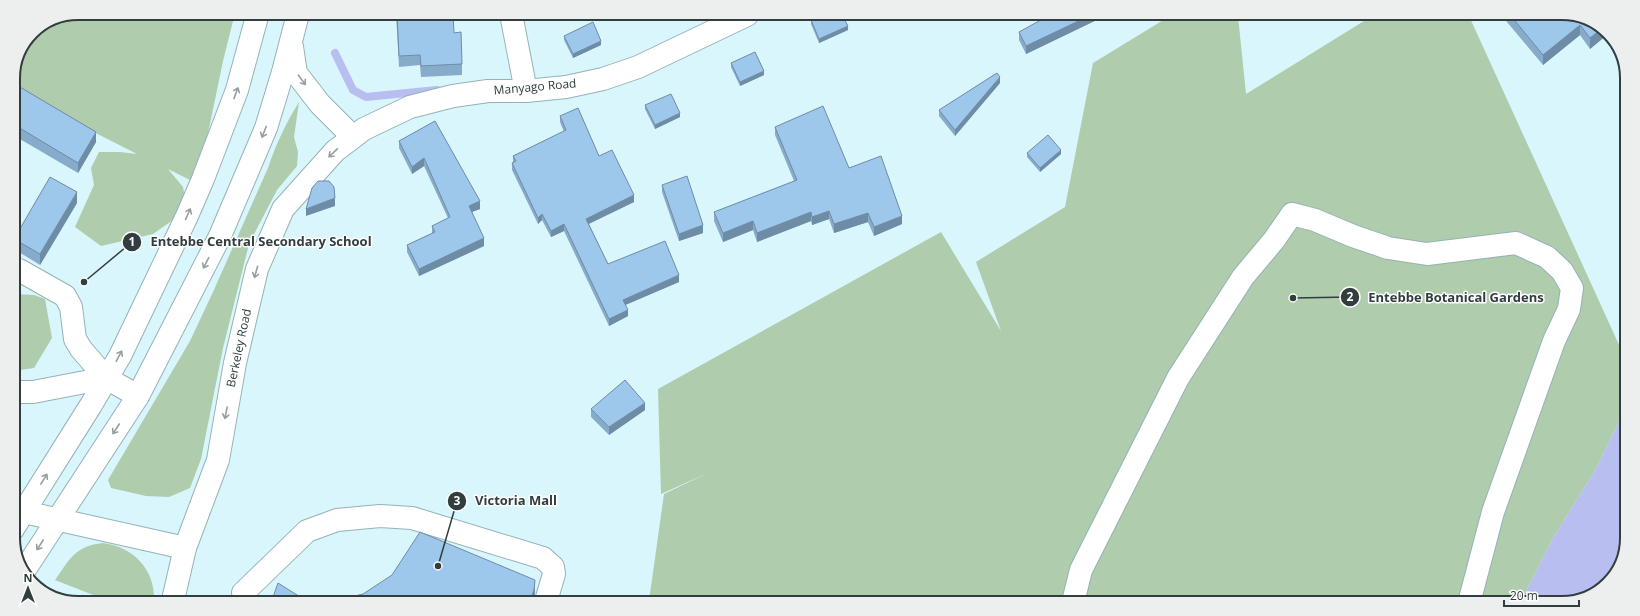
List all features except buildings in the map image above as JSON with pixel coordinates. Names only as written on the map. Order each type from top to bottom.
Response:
[{"type":"main road","points":[[20,517],[123,349],[187,216],[203,179],[237,90],[256,20]]},
{"type":"main road","points":[[27,566],[138,396],[220,236],[266,128],[297,20]]},
{"type":"main road","points":[[512,20],[526,91]]},
{"type":"main road","name":"Manyago Road","points":[[358,133],[410,107],[453,96],[488,91],[526,91],[566,87],[603,79],[638,67],[737,20]]},
{"type":"main road","points":[[291,44],[296,72],[320,104],[358,133]]},
{"type":"main road","name":"Berkeley Road","points":[[174,596],[185,548],[218,460],[235,363],[257,269],[283,209],[334,151],[358,133]]},
{"type":"main road","points":[[1074,596],[1081,570],[1178,378],[1243,277],[1274,240],[1292,214],[1315,220],[1388,248],[1427,254],[1516,243],[1547,257],[1562,271],[1572,288],[1569,309],[1554,341],[1493,512],[1471,596]]},
{"type":"main road","points":[[20,271],[65,296],[71,307],[75,339],[81,349],[106,378],[138,396]]},
{"type":"main road","points":[[20,392],[33,392],[106,378]]},
{"type":"main road","points":[[243,593],[307,531],[338,520],[380,516],[412,518],[543,558],[553,567],[554,574],[547,596]]},
{"type":"main road","points":[[20,520],[57,520],[185,548]]},
{"type":"green space","points":[[233,20],[223,61],[197,186],[196,183],[168,169],[183,187],[187,210],[153,234],[101,246],[75,227],[94,185],[91,168],[99,152],[137,154],[20,95],[21,66],[24,56],[30,46],[37,37],[46,30],[56,24],[66,21]]},
{"type":"green space","points":[[1163,20],[1238,20],[1246,94],[1366,20],[1471,20],[1620,347],[1620,419],[1596,469],[1553,538],[1524,596],[650,596],[664,494],[710,472],[661,494],[658,389],[941,232],[1001,331],[976,262],[1065,207],[1093,63]]},
{"type":"green space","points":[[299,102],[294,137],[298,152],[297,166],[277,190],[249,244],[223,348],[201,459],[190,488],[169,497],[146,496],[111,488],[108,480],[190,341],[268,168],[274,151]]},
{"type":"green space","points":[[20,294],[34,295],[45,299],[52,338],[34,368],[20,370]]},
{"type":"green space","points":[[103,543],[114,545],[133,555],[146,569],[151,579],[154,596],[96,596],[55,580],[69,560],[79,550]]},
{"type":"water","points":[[1620,419],[1620,546],[1614,564],[1600,582],[1584,592],[1570,596],[1524,596],[1553,538],[1596,469]]},
{"type":"waterway","points":[[335,53],[353,90],[366,97],[437,90]]},
{"type":"place","name":"Entebbe Central Secondary School","points":[[84,282]]},
{"type":"place","name":"Entebbe Botanical Gardens","points":[[1293,298]]},
{"type":"place","name":"Victoria Mall","points":[[438,566]]}]
